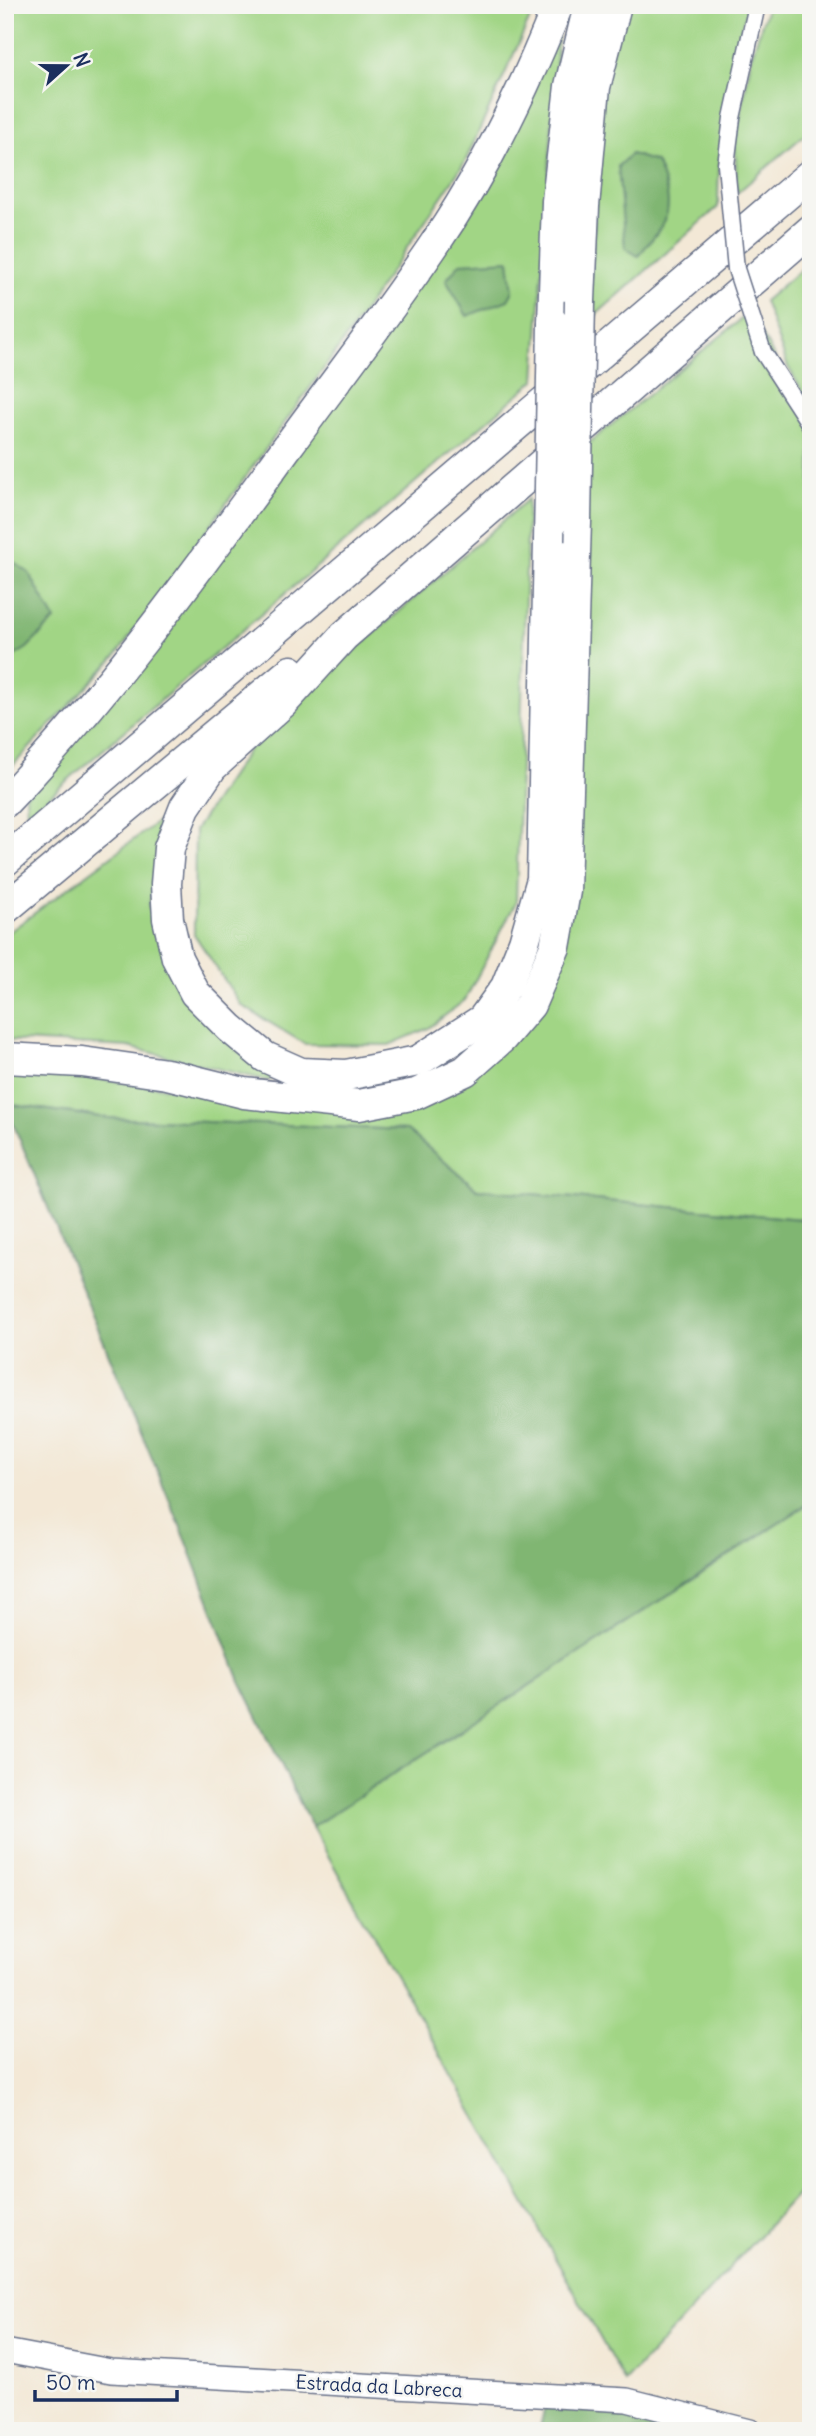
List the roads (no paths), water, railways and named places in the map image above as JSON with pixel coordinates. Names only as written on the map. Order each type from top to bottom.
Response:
[{"type":"highway","points":[[5,802],[59,746],[158,625],[435,243],[490,152],[537,57],[558,5]]},
{"type":"highway","points":[[589,5],[567,111],[557,201],[553,323],[549,541],[542,879],[524,942],[506,987],[482,1020],[418,1061],[346,1075],[301,1073],[265,1057],[230,1028],[195,993],[177,958],[168,919],[166,884],[169,849],[185,807],[212,767],[284,702],[344,636],[774,262],[811,230]]},
{"type":"highway","points":[[5,1058],[94,1064],[167,1074],[244,1093],[359,1105],[416,1094],[465,1071],[502,1038],[530,1005],[555,947],[565,891],[583,206],[595,87],[615,5]]},
{"type":"highway","points":[[5,860],[811,174]]},
{"type":"highway","points":[[774,262],[811,243]]},
{"type":"highway","points":[[5,909],[278,680],[344,636]]},
{"type":"street","points":[[757,5],[732,118],[726,165],[736,269],[763,352],[811,426]]},
{"type":"street","name":"Estrada da Labreca","points":[[5,2351],[111,2371],[627,2400],[750,2431]]}]
